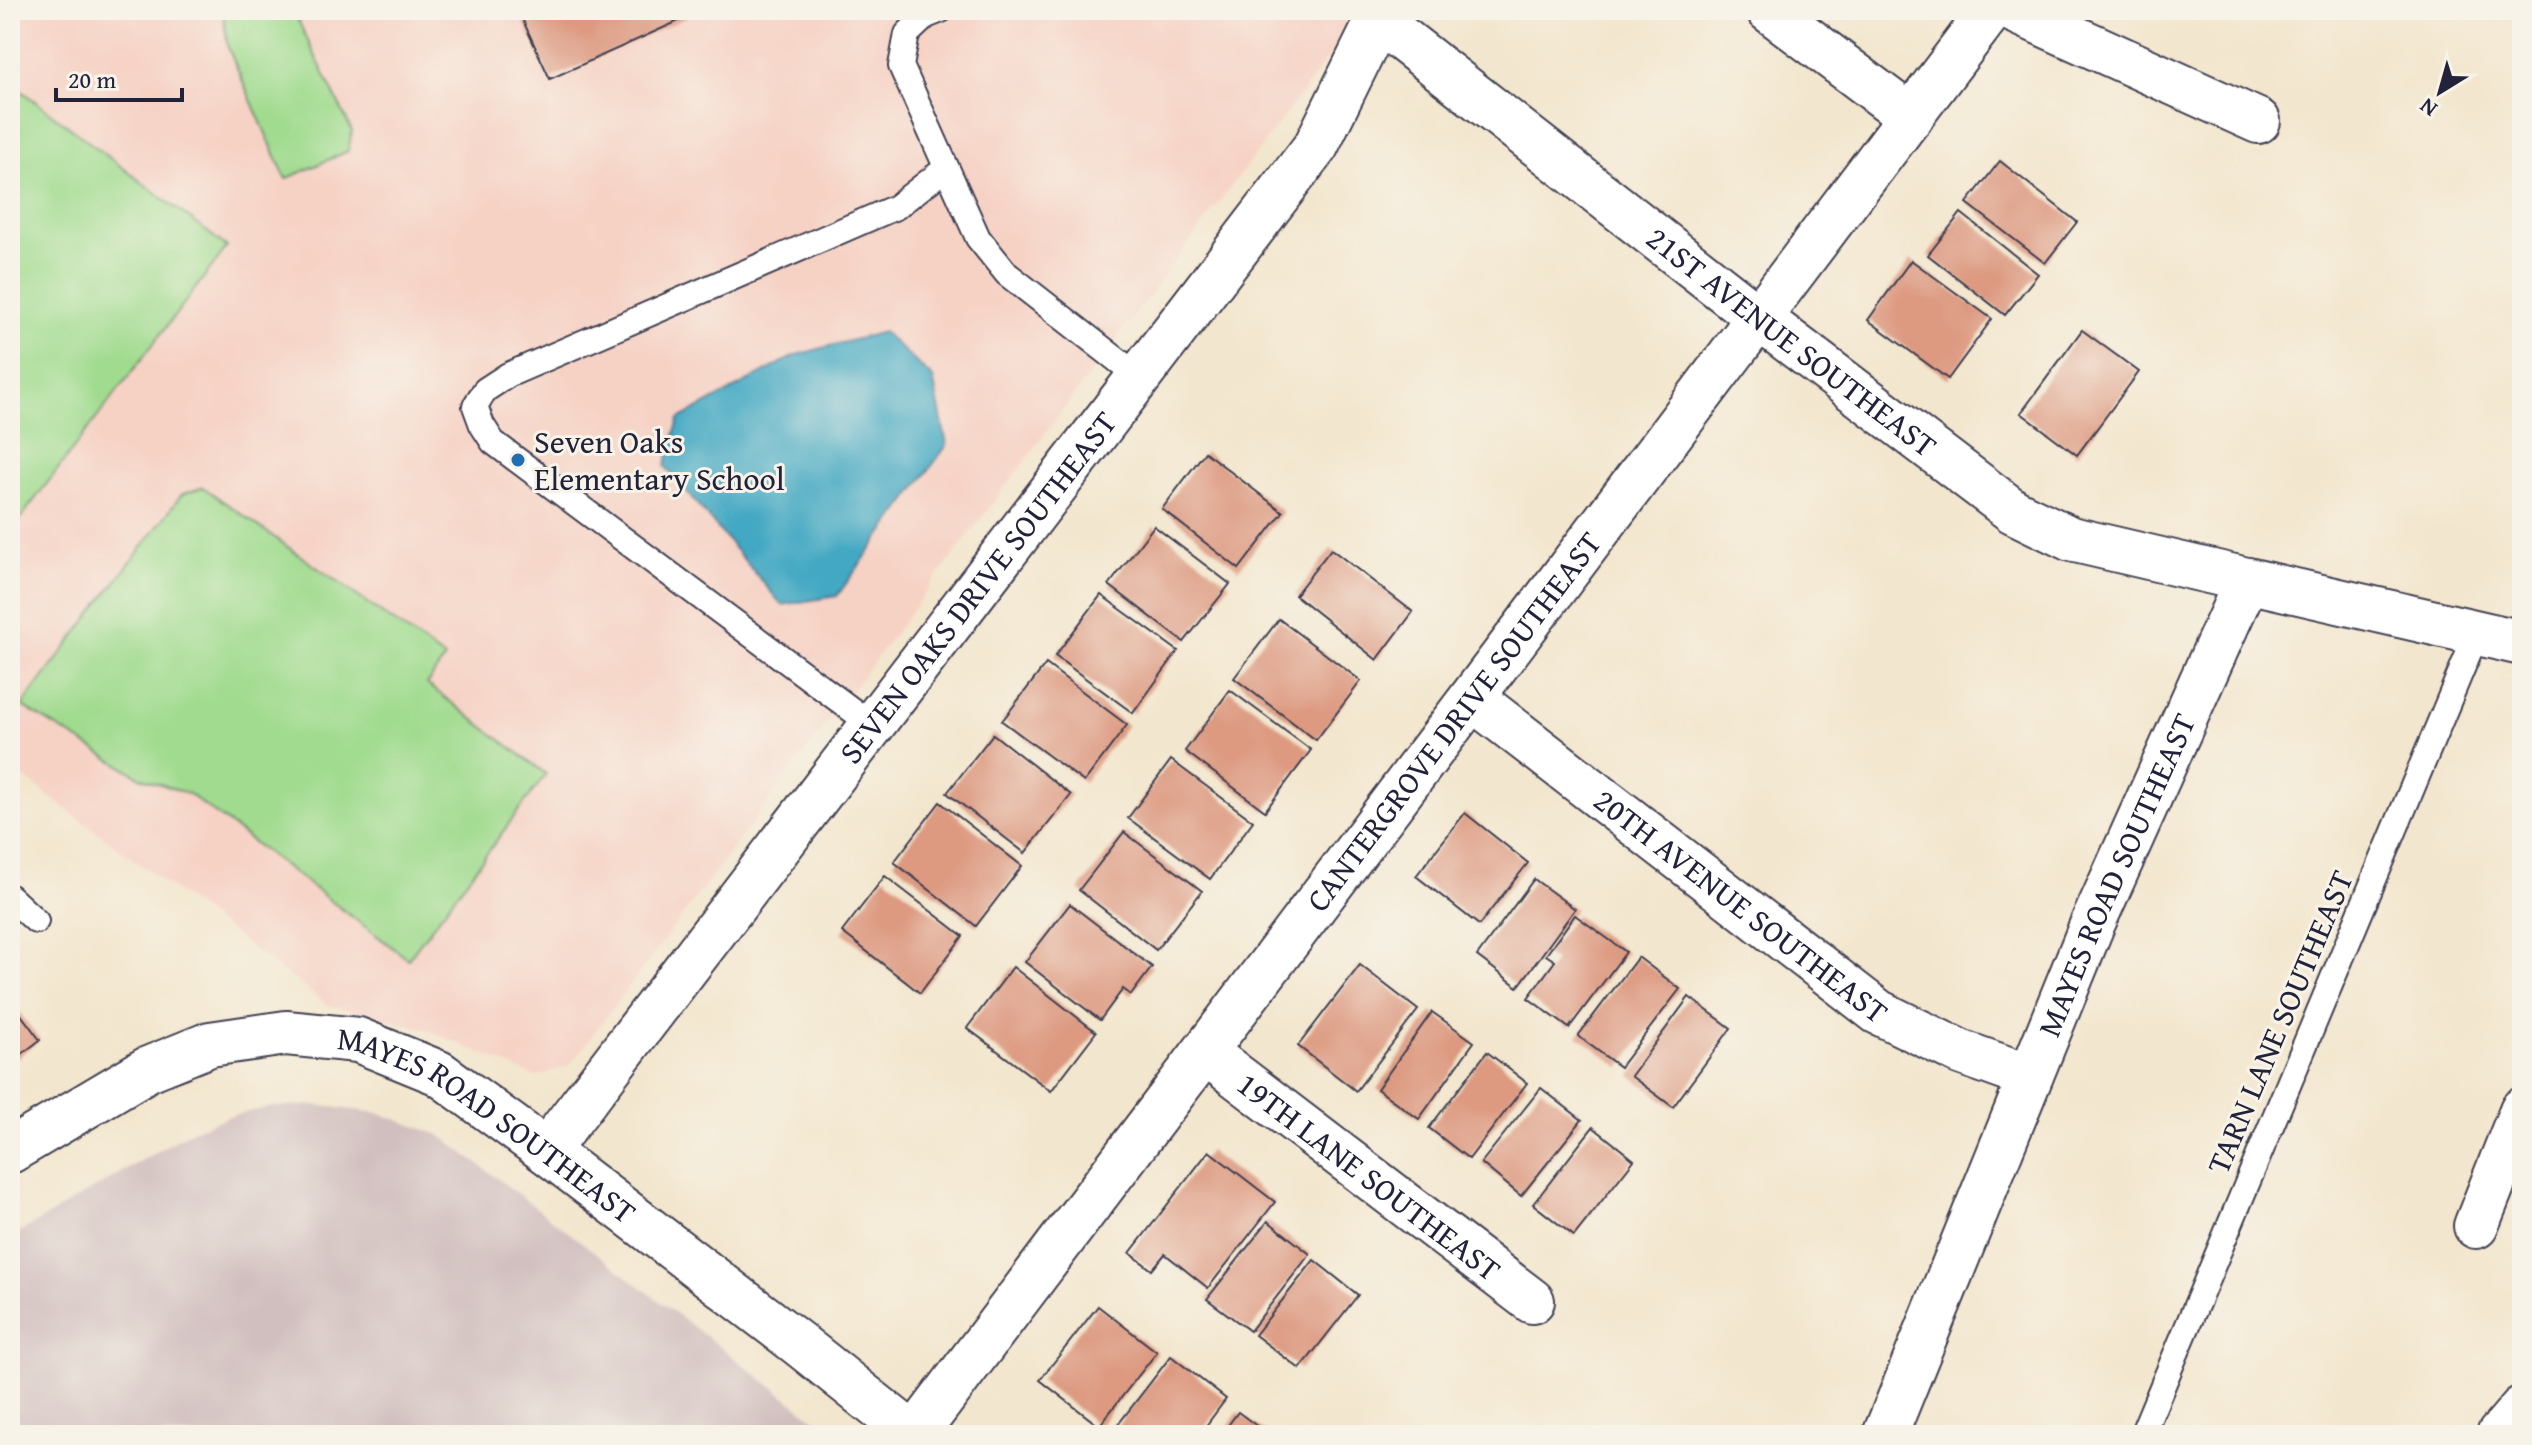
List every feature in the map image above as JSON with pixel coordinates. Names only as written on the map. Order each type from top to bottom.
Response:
[{"type":"street","points":[[1769,10],[1911,117]]},
{"type":"street","name":"CANTERGROVE DRIVE SOUTHEAST","points":[[914,1435],[1991,10]]},
{"type":"street","points":[[2013,10],[2258,121]]},
{"type":"street","name":"21ST AVENUE SOUTHEAST","points":[[1381,15],[1759,318],[2013,511],[2071,539],[2247,580]]},
{"type":"street","name":"SEVEN OAKS DRIVE SOUTHEAST","points":[[546,1151],[1316,146],[1381,15]]},
{"type":"street","points":[[2247,580],[2522,643]]},
{"type":"street","name":"MAYES ROAD SOUTHEAST","points":[[1885,1435],[2092,925],[2247,580]]},
{"type":"street","name":"20TH AVENUE SOUTHEAST","points":[[1472,698],[1878,1012],[1960,1052],[2030,1077]]},
{"type":"street","name":"MAYES ROAD SOUTHEAST","points":[[10,1151],[148,1069],[210,1044],[286,1033],[358,1040],[439,1073],[546,1151],[914,1435]]},
{"type":"street","name":"19TH LANE SOUTHEAST","points":[[1205,1052],[1532,1301]]},
{"type":"street","points":[[2476,1226],[2522,1110]]},
{"type":"street","points":[[2499,1435],[2522,1408]]},
{"type":"lane","points":[[941,10],[926,16],[907,34],[901,66],[978,238],[1007,274],[1139,377]]},
{"type":"lane","points":[[872,725],[493,442],[475,406],[485,390],[508,375],[896,207],[946,168]]},
{"type":"lane","name":"TARN LANE SOUTHEAST","points":[[2142,1435],[2477,633]]},
{"type":"lane","points":[[10,897],[36,921]]},
{"type":"shaded area","name":"Seven Oaks Elementary School","points":[[10,10],[1349,10],[1337,46],[569,1066],[535,1077],[428,1030],[328,1005],[10,767]]},
{"type":"shaded area","points":[[314,1105],[379,1113],[440,1135],[836,1435],[10,1435],[10,1238],[195,1129],[233,1115],[273,1107]]},
{"type":"green space","points":[[226,10],[293,10],[352,131],[348,151],[286,179],[228,48],[223,14]]},
{"type":"green space","points":[[10,82],[227,247],[10,532]]},
{"type":"green space","points":[[203,487],[445,658],[427,684],[546,774],[408,959],[189,794],[140,777],[22,706],[182,494]]},
{"type":"water","points":[[883,332],[933,378],[947,445],[837,596],[782,605],[665,466],[679,419],[796,355]]},
{"type":"building","points":[[518,10],[703,10],[550,79]]},
{"type":"building","points":[[2000,161],[2077,222],[2045,263],[1967,203]]},
{"type":"building","points":[[1961,213],[2038,274],[2005,315],[1928,255]]},
{"type":"building","points":[[1911,260],[1992,319],[1948,379],[1868,320]]},
{"type":"building","points":[[2082,330],[2139,372],[2077,455],[2021,413]]},
{"type":"building","points":[[1205,452],[1283,512],[1239,569],[1162,509]]},
{"type":"building","points":[[1154,526],[1230,584],[1184,642],[1109,585]]},
{"type":"building","points":[[1331,549],[1413,612],[1377,660],[1295,595]]},
{"type":"building","points":[[1101,595],[1178,651],[1133,713],[1055,656]]},
{"type":"building","points":[[1279,619],[1361,681],[1316,740],[1234,678]]},
{"type":"building","points":[[1046,664],[1127,725],[1084,782],[1002,721]]},
{"type":"building","points":[[1230,690],[1311,750],[1265,811],[1185,751]]},
{"type":"building","points":[[993,734],[1071,795],[1025,853],[947,793]]},
{"type":"building","points":[[1171,760],[1253,821],[1210,879],[1128,818]]},
{"type":"building","points":[[940,802],[1022,866],[976,926],[894,862]]},
{"type":"building","points":[[1465,813],[1528,863],[1479,925],[1416,876]]},
{"type":"building","points":[[1124,832],[1202,891],[1156,950],[1079,890]]},
{"type":"building","points":[[885,876],[963,936],[920,993],[842,932]]},
{"type":"building","points":[[1534,879],[1575,909],[1518,987],[1477,956]]},
{"type":"building","points":[[1070,904],[1152,967],[1131,995],[1123,989],[1100,1020],[1025,962]]},
{"type":"building","points":[[1575,915],[1626,952],[1569,1028],[1528,998],[1555,961],[1546,955]]},
{"type":"building","points":[[1638,957],[1680,989],[1620,1067],[1578,1036]]},
{"type":"building","points":[[1360,965],[1418,1010],[1356,1091],[1298,1046]]},
{"type":"building","points":[[1013,967],[1096,1032],[1051,1091],[967,1028]]},
{"type":"building","points":[[1689,997],[1731,1028],[1673,1107],[1631,1076]]},
{"type":"building","points":[[10,1000],[40,1040],[10,1063]]},
{"type":"building","points":[[1432,1012],[1474,1042],[1419,1119],[1377,1089]]},
{"type":"building","points":[[1487,1052],[1527,1083],[1469,1159],[1429,1128]]},
{"type":"building","points":[[1541,1088],[1582,1120],[1521,1196],[1481,1163]]},
{"type":"building","points":[[1593,1127],[1634,1160],[1574,1236],[1533,1204]]},
{"type":"building","points":[[1209,1151],[1275,1202],[1208,1288],[1165,1254],[1152,1270],[1130,1253]]},
{"type":"building","points":[[1268,1221],[1310,1254],[1250,1331],[1207,1299]]},
{"type":"building","points":[[1314,1260],[1358,1295],[1300,1369],[1255,1335]]},
{"type":"building","points":[[1098,1306],[1157,1352],[1099,1426],[1040,1380]]},
{"type":"building","points":[[1171,1356],[1226,1399],[1199,1435],[1110,1435]]},
{"type":"building","points":[[1238,1412],[1269,1435],[1221,1435]]},
{"type":"place","name":"Seven Oaks Elementary School","points":[[518,460]]}]
